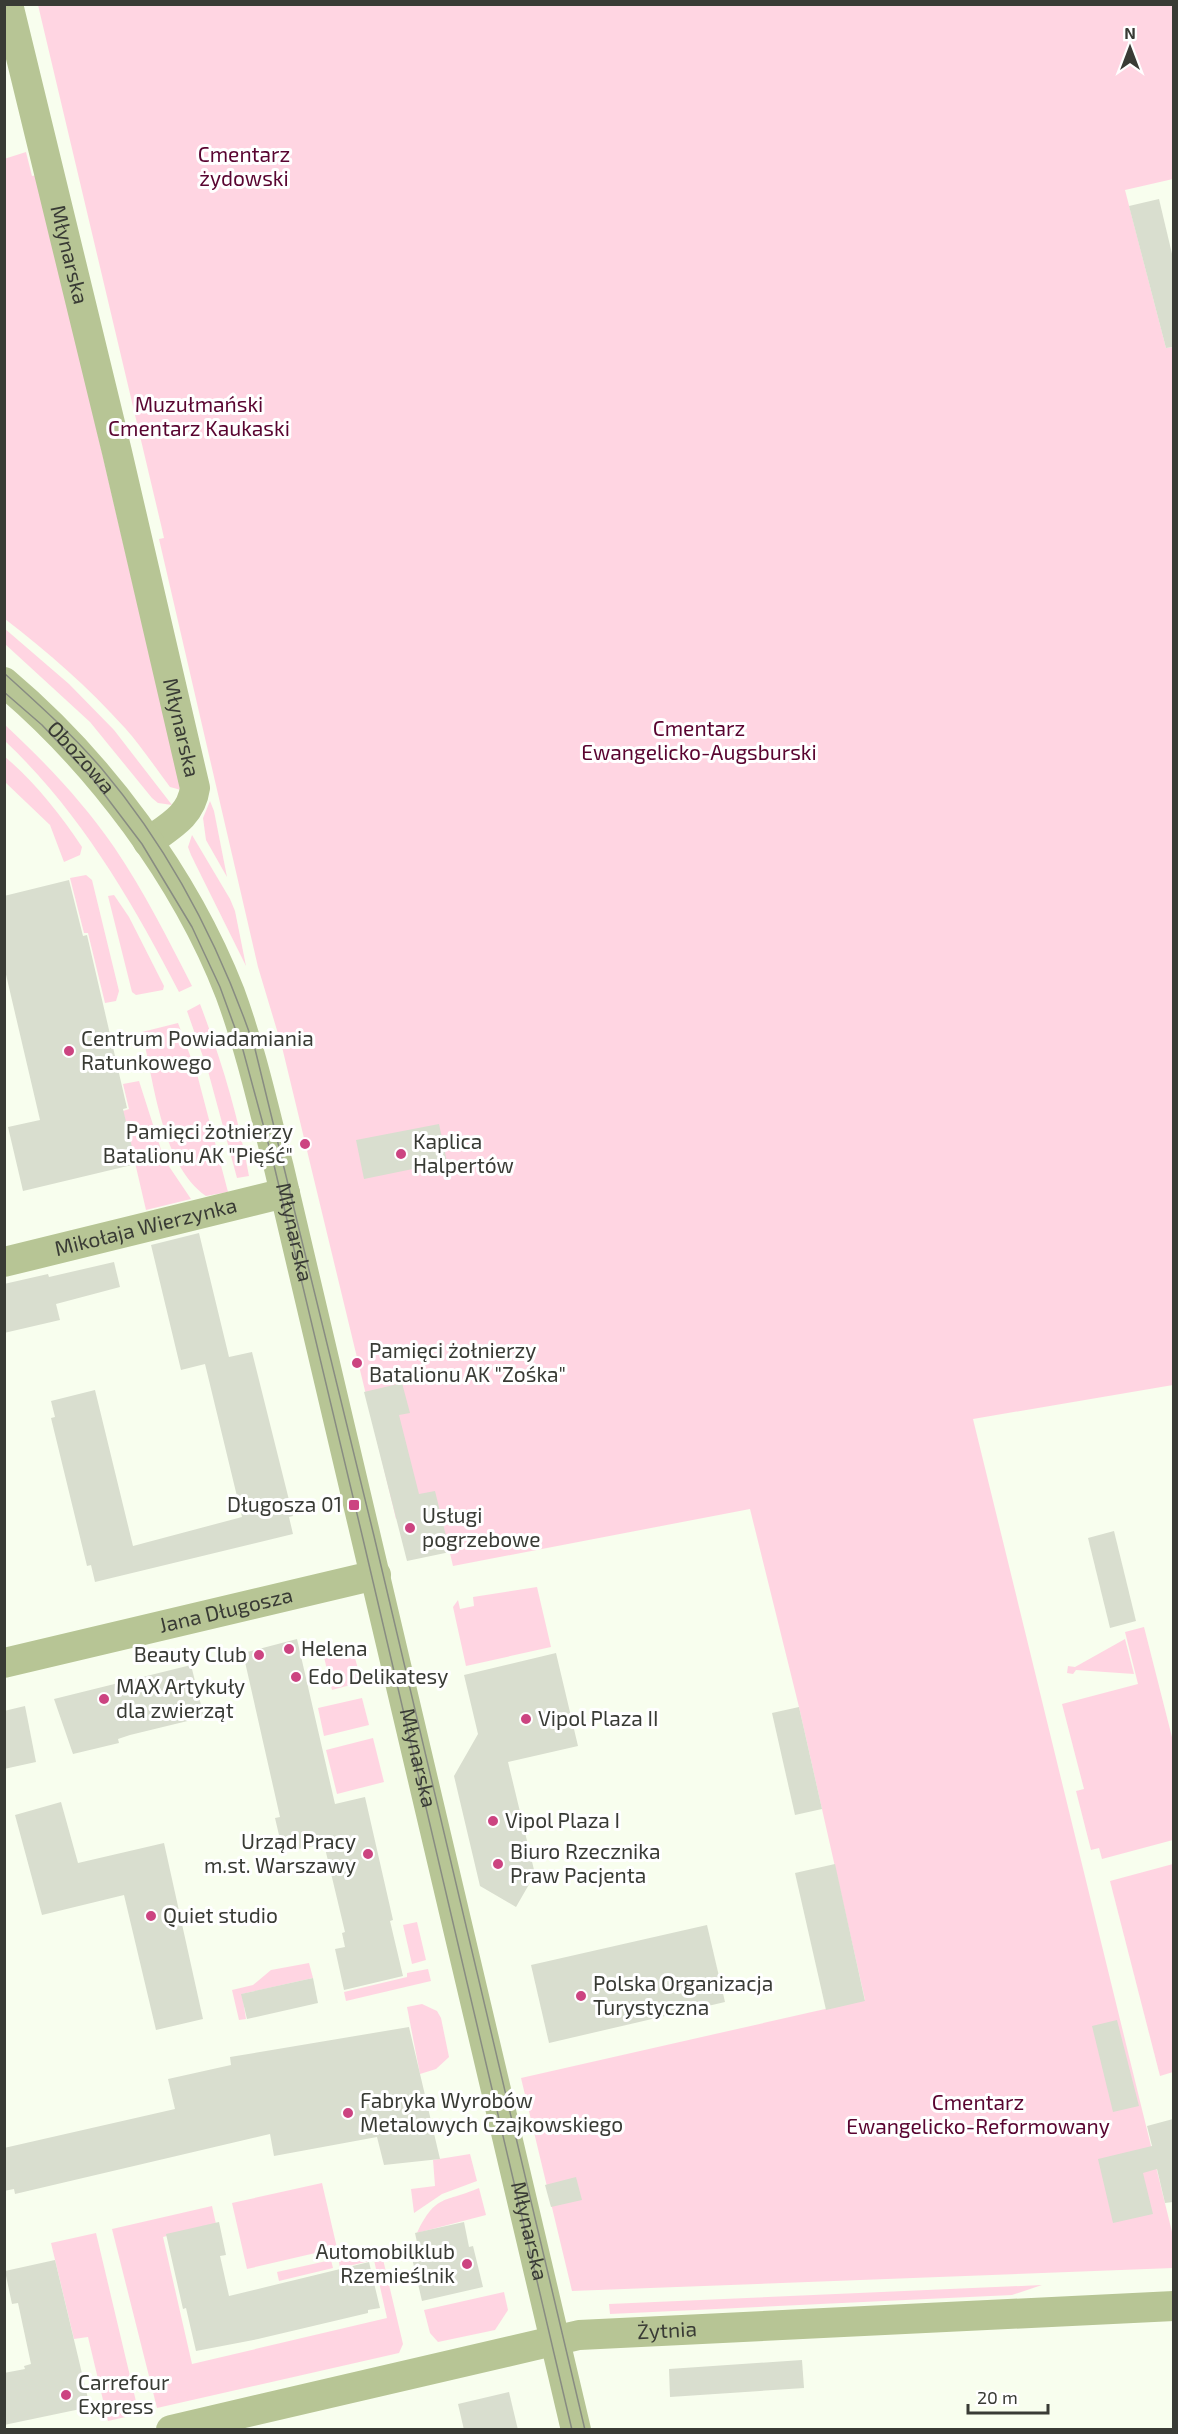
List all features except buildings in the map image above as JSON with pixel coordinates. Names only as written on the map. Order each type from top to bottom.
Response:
[{"type":"street","name":"Młynarska","points":[[8,4],[195,788],[193,802],[186,813],[148,842],[183,897],[211,950],[229,991],[249,1053],[285,1193],[376,1575],[576,2430]]},
{"type":"street","name":"Obozowa","points":[[4,682],[63,738],[107,788],[148,842]]},
{"type":"street","name":"Mikołaja Wierzynka","points":[[4,1262],[285,1193]]},
{"type":"street","name":"Jana Długosza","points":[[4,1663],[376,1575]]},
{"type":"street","name":"Żytnia","points":[[171,2430],[426,2371],[556,2338],[579,2335],[1173,2306]]},
{"type":"green space","name":"Cmentarz Ewangelicko-Augsburski","points":[[38,5],[1173,5],[1173,179],[1125,190],[1166,348],[1174,347],[1173,1385],[973,1419],[1173,2236],[1173,2268],[572,2291],[521,2078],[865,2000],[799,1707],[750,1509],[453,1566],[439,1508],[396,1519],[282,1047],[258,967],[159,539],[164,538],[162,529]]},
{"type":"green space","points":[[26,152],[32,176],[37,175],[181,790],[170,787],[131,735],[82,684],[5,619],[4,159]]},
{"type":"green space","points":[[4,628],[69,684],[114,730],[172,805],[158,803],[152,798],[90,722],[5,644]]},
{"type":"green space","points":[[4,724],[62,783],[114,847],[146,898],[192,986],[179,992],[143,924],[81,828],[32,768],[5,741]]},
{"type":"green space","points":[[4,756],[37,788],[56,811],[82,847],[80,855],[64,862],[50,825],[5,782]]},
{"type":"green space","points":[[210,801],[227,877],[206,840],[203,818]]},
{"type":"green space","points":[[192,835],[235,911],[246,966],[191,855],[188,847]]},
{"type":"green space","points":[[86,875],[92,880],[119,991],[116,1001],[105,1003],[88,933],[84,933],[70,878]]},
{"type":"green space","points":[[114,895],[129,917],[164,986],[163,990],[136,995],[132,992],[108,896]]},
{"type":"green space","points":[[200,1004],[229,1089],[249,1176],[237,1178],[208,1071],[187,1011]]},
{"type":"green space","points":[[178,1023],[197,1074],[228,1192],[206,1196],[191,1182],[179,1164],[162,1122],[142,1032]]},
{"type":"green space","points":[[139,1081],[164,1159],[191,1199],[146,1210],[123,1111],[129,1109],[123,1084]]},
{"type":"green space","points":[[537,1587],[551,1647],[466,1666],[453,1607],[458,1600],[460,1609],[474,1606],[473,1597]]},
{"type":"green space","points":[[1144,1627],[1173,1741],[1173,1840],[1102,1859],[1099,1848],[1091,1850],[1076,1791],[1084,1789],[1062,1704],[1138,1684],[1125,1632]]},
{"type":"green space","points":[[1125,1639],[1134,1674],[1076,1670],[1073,1674],[1067,1673],[1068,1666],[1075,1667]]},
{"type":"green space","points":[[347,1643],[352,1647],[361,1680],[358,1683],[332,1690],[322,1649]]},
{"type":"green space","points":[[362,1698],[369,1725],[324,1736],[318,1708]]},
{"type":"green space","points":[[373,1738],[384,1782],[337,1794],[326,1750]]},
{"type":"green space","points":[[1173,1864],[1173,2072],[1160,2076],[1110,1881]]},
{"type":"green space","points":[[417,1922],[426,1960],[412,1964],[403,1925]]},
{"type":"green space","points":[[309,1963],[313,1978],[242,1994],[246,2019],[239,2020],[232,1990],[253,1985],[271,1970]]},
{"type":"green space","points":[[428,1969],[431,1981],[346,2001],[344,1992],[407,1977],[407,1973]]},
{"type":"green space","points":[[422,2004],[437,2011],[441,2018],[449,2057],[436,2069],[420,2074],[407,2007]]},
{"type":"green space","points":[[470,2154],[477,2181],[442,2194],[414,2213],[411,2189],[435,2186],[433,2160]]},
{"type":"green space","points":[[322,2183],[337,2248],[247,2269],[232,2203]]},
{"type":"green space","points":[[479,2188],[486,2215],[417,2233],[436,2205]]},
{"type":"green space","points":[[212,2206],[216,2224],[163,2237],[192,2364],[387,2318],[374,2260],[340,2268],[338,2257],[371,2250],[382,2255],[403,2344],[399,2353],[157,2408],[112,2229]]},
{"type":"green space","points":[[96,2233],[139,2414],[108,2421],[88,2337],[74,2339],[51,2243]]},
{"type":"green space","points":[[331,2260],[333,2268],[279,2281],[277,2272]]},
{"type":"green space","points":[[1042,2285],[1012,2295],[610,2314],[609,2304]]},
{"type":"green space","points":[[504,2292],[508,2310],[495,2330],[438,2342],[430,2333],[424,2310]]},
{"type":"tram line","points":[[4,673],[91,756],[127,800],[150,833],[172,867],[210,938],[255,1049],[374,1536],[585,2430]]},
{"type":"tram line","points":[[4,692],[42,725],[92,778],[142,844],[192,927],[220,987],[243,1050],[273,1161],[572,2430]]},
{"type":"place","name":"Centrum Powiadamiania Ratunkowego","points":[[69,1051]]},
{"type":"place","name":"Pamięci żołnierzy Batalionu AK \"Pięść\"","points":[[305,1144]]},
{"type":"place","name":"Kaplica Halpertów","points":[[401,1154]]},
{"type":"place","name":"Pamięci żołnierzy Batalionu AK \"Zośka\"","points":[[357,1363]]},
{"type":"place","name":"Długosza 01","points":[[354,1505]]},
{"type":"place","name":"Usługi pogrzebowe","points":[[410,1528]]},
{"type":"place","name":"Helena","points":[[289,1649]]},
{"type":"place","name":"Beauty Club","points":[[259,1655]]},
{"type":"place","name":"Edo Delikatesy","points":[[296,1677]]},
{"type":"place","name":"MAX Artykuły dla zwierząt","points":[[104,1699]]},
{"type":"place","name":"Vipol Plaza II","points":[[526,1719]]},
{"type":"place","name":"Vipol Plaza I","points":[[493,1821]]},
{"type":"place","name":"Urząd Pracy m.st. Warszawy","points":[[368,1854]]},
{"type":"place","name":"Biuro Rzecznika Praw Pacjenta","points":[[498,1864]]},
{"type":"place","name":"Quiet studio","points":[[151,1916]]},
{"type":"place","name":"Polska Organizacja Turystyczna","points":[[581,1996]]},
{"type":"place","name":"Fabryka Wyrobów Metalowych Czajkowskiego","points":[[348,2113]]},
{"type":"place","name":"Automobilklub Rzemieślnik","points":[[467,2264]]},
{"type":"place","name":"Carrefour Express","points":[[66,2395]]},
{"type":"park label","name":"Cmentarz żydowski","points":[[244,167]]},
{"type":"park label","name":"Muzułmański Cmentarz Kaukaski","points":[[199,417]]},
{"type":"park label","name":"Cmentarz Ewangelicko-Reformowany","points":[[978,2115]]}]
